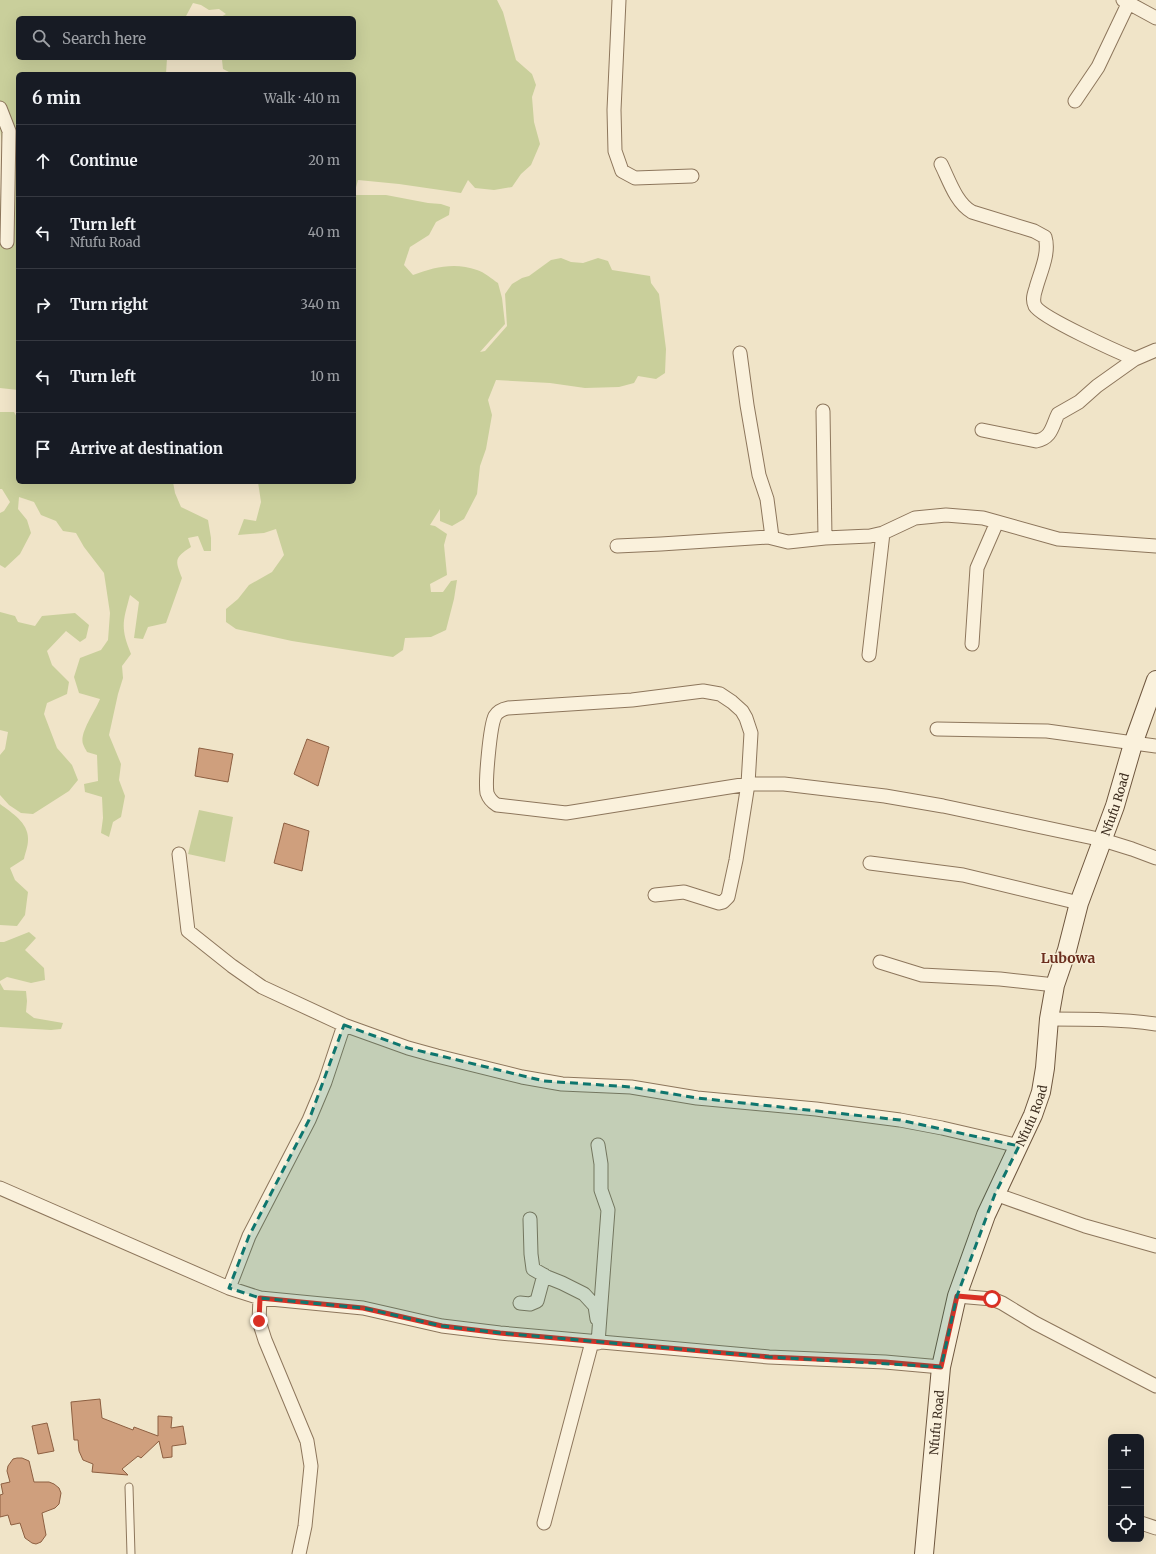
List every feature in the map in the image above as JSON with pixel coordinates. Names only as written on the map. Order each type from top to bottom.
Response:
[{"type":"street","points":[[619,0],[614,110],[615,151],[622,171],[635,178],[692,176]]},
{"type":"street","points":[[1075,101],[1098,67],[1125,2],[1156,18]]},
{"type":"street","points":[[0,108],[9,131],[7,242]]},
{"type":"street","points":[[941,164],[959,199],[966,208],[972,212],[1034,231],[1045,237],[1046,249],[1034,299],[1037,308],[1042,313],[1080,333],[1135,359]]},
{"type":"street","points":[[982,430],[1036,441],[1042,440],[1052,431],[1058,414],[1079,402],[1097,386],[1135,359],[1156,350]]},
{"type":"street","points":[[740,354],[750,421],[760,475],[767,499],[772,537]]},
{"type":"street","points":[[823,412],[825,538]]},
{"type":"street","points":[[616,546],[772,537],[788,542],[825,538],[870,536],[883,533],[907,521],[923,516],[972,516],[1058,539],[1156,546]]},
{"type":"street","points":[[972,644],[977,568],[997,522]]},
{"type":"street","points":[[870,655],[883,533]]},
{"type":"street","name":"Nfufu Road","points":[[924,1554],[941,1367],[957,1296],[974,1246],[995,1194],[1033,1115],[1041,1092],[1054,984],[1067,950],[1079,903],[1115,806],[1133,744],[1156,680]]},
{"type":"street","points":[[655,895],[684,892],[714,903],[723,902],[728,897],[736,860],[748,784],[751,750],[750,728],[742,711],[720,694],[693,691],[632,700],[508,708],[499,712],[493,722],[486,782],[489,797],[497,805],[572,813],[748,784],[784,784],[885,796],[943,806],[1103,840],[1156,858]]},
{"type":"street","points":[[937,729],[1047,731],[1156,746]]},
{"type":"street","points":[[179,854],[188,931],[232,966],[262,987],[344,1025],[408,1048],[522,1077],[544,1081],[582,1086],[631,1088],[697,1098],[816,1109],[900,1120],[1019,1146]]},
{"type":"street","points":[[870,863],[963,875],[1079,903]]},
{"type":"street","points":[[880,962],[922,975],[1000,979],[1054,984]]},
{"type":"street","points":[[1049,1019],[1087,1018],[1156,1024]]},
{"type":"street","points":[[229,1288],[248,1236],[309,1120],[325,1082],[344,1025]]},
{"type":"street","points":[[544,1523],[599,1329],[608,1210],[601,1190],[601,1164],[598,1145]]},
{"type":"street","points":[[0,1188],[229,1288],[260,1298],[363,1308],[442,1326],[595,1342],[769,1357],[885,1362],[941,1367]]},
{"type":"street","points":[[995,1194],[1085,1226],[1156,1246]]},
{"type":"street","points":[[530,1219],[533,1269],[584,1294],[595,1306],[599,1329]]},
{"type":"street","points":[[520,1303],[530,1304],[537,1301],[544,1275]]},
{"type":"street","points":[[957,1296],[997,1301],[1035,1323],[1156,1386]]},
{"type":"street","points":[[260,1298],[259,1321],[265,1340],[307,1441],[311,1466],[305,1526],[299,1554]]},
{"type":"street","points":[[1144,1524],[1156,1528]]},
{"type":"lane","points":[[128,1487],[131,1554]]},
{"type":"highlighted area","points":[[344,1025],[408,1048],[544,1081],[631,1087],[697,1098],[900,1120],[1019,1146],[995,1194],[957,1296],[941,1367],[769,1357],[500,1333],[442,1326],[363,1308],[260,1298],[229,1288],[249,1236],[309,1120]]},
{"type":"green space","points":[[0,0],[497,0],[503,12],[516,60],[532,74],[536,85],[532,97],[534,122],[540,144],[531,165],[521,174],[512,187],[494,190],[475,188],[468,180],[461,193],[358,180],[356,188],[356,72],[229,72],[223,69],[222,60],[356,60],[356,16],[222,16],[226,14],[219,9],[209,10],[201,5],[193,3],[186,16],[16,16],[16,60],[167,60],[166,72],[16,72],[16,390],[0,388],[0,214],[3,151],[0,129]]},
{"type":"green space","points":[[356,195],[386,195],[441,204],[450,207],[449,215],[436,222],[429,235],[410,247],[404,265],[413,275],[445,266],[461,266],[482,272],[498,283],[502,298],[505,324],[480,352],[485,351],[507,326],[505,294],[512,284],[529,276],[551,260],[561,258],[571,262],[583,263],[598,258],[608,261],[612,270],[650,276],[651,283],[659,294],[666,349],[665,373],[656,379],[638,376],[634,383],[619,387],[585,388],[550,383],[496,380],[488,400],[492,415],[486,449],[480,466],[477,494],[464,519],[452,526],[440,521],[440,509],[430,525],[435,526],[447,534],[444,545],[447,575],[430,584],[431,592],[443,592],[451,581],[457,580],[446,630],[431,637],[405,638],[403,650],[393,657],[292,641],[236,629],[226,622],[226,609],[238,599],[249,585],[272,572],[284,555],[276,529],[264,533],[238,535],[244,519],[256,521],[261,502],[258,484],[356,484]]},
{"type":"green space","points":[[0,412],[14,412],[16,416],[16,484],[173,484],[175,493],[181,507],[208,520],[211,538],[211,551],[204,551],[198,536],[188,538],[191,547],[181,554],[177,563],[182,578],[166,623],[148,627],[143,639],[134,638],[139,602],[130,595],[124,618],[124,631],[131,654],[122,666],[123,678],[109,735],[121,764],[119,780],[125,796],[121,817],[113,822],[109,837],[101,833],[103,818],[102,797],[85,792],[84,784],[98,781],[97,755],[87,752],[82,739],[100,699],[79,693],[74,677],[80,658],[101,650],[108,640],[110,613],[104,573],[84,547],[76,533],[63,531],[56,521],[41,515],[34,502],[19,497],[18,509],[27,520],[31,533],[20,554],[5,568],[0,565],[0,513],[4,511],[10,502],[2,489],[0,489]]},
{"type":"green space","points":[[0,612],[15,616],[18,622],[35,626],[42,616],[75,613],[89,625],[86,638],[80,642],[66,631],[47,651],[52,665],[69,682],[67,694],[47,703],[44,714],[57,748],[72,765],[78,780],[69,791],[33,814],[21,813],[9,805],[0,795],[0,755],[5,749],[8,732],[0,730]]},
{"type":"green space","points":[[0,804],[19,819],[26,828],[28,834],[28,845],[24,859],[10,868],[15,880],[28,892],[25,915],[17,926],[0,925]]},
{"type":"green space","points":[[199,810],[233,817],[225,862],[188,854]]},
{"type":"green space","points":[[29,932],[36,938],[25,950],[44,968],[45,980],[31,983],[7,977],[0,981],[0,942],[4,942]]},
{"type":"green space","points":[[0,983],[4,990],[26,991],[26,1012],[34,1018],[63,1023],[61,1029],[51,1030],[0,1027]]},
{"type":"building","points":[[307,739],[329,747],[318,786],[294,774]]},
{"type":"building","points":[[199,748],[233,754],[228,782],[195,776]]},
{"type":"building","points":[[284,823],[309,831],[302,871],[274,863]]},
{"type":"building","points":[[100,1399],[102,1418],[133,1430],[134,1427],[158,1436],[158,1416],[172,1417],[171,1428],[183,1426],[186,1444],[172,1446],[172,1457],[163,1458],[159,1441],[141,1458],[138,1456],[122,1469],[128,1475],[92,1472],[93,1464],[83,1460],[79,1451],[78,1440],[74,1440],[71,1402]]},
{"type":"building","points":[[47,1423],[54,1451],[38,1454],[32,1426]]},
{"type":"building","points":[[22,1458],[29,1461],[34,1482],[49,1482],[54,1484],[59,1488],[61,1493],[59,1504],[55,1508],[42,1513],[46,1535],[41,1542],[36,1544],[25,1538],[20,1523],[11,1525],[8,1515],[0,1517],[0,1495],[3,1494],[1,1484],[10,1482],[7,1471],[8,1466],[13,1459]]},
{"type":"district","name":"Lubowa","points":[[1068,958]]},
{"type":"route","points":[[259,1321],[260,1298],[363,1308],[442,1326],[598,1343],[769,1357],[885,1362],[941,1367],[957,1296],[992,1299]]}]
